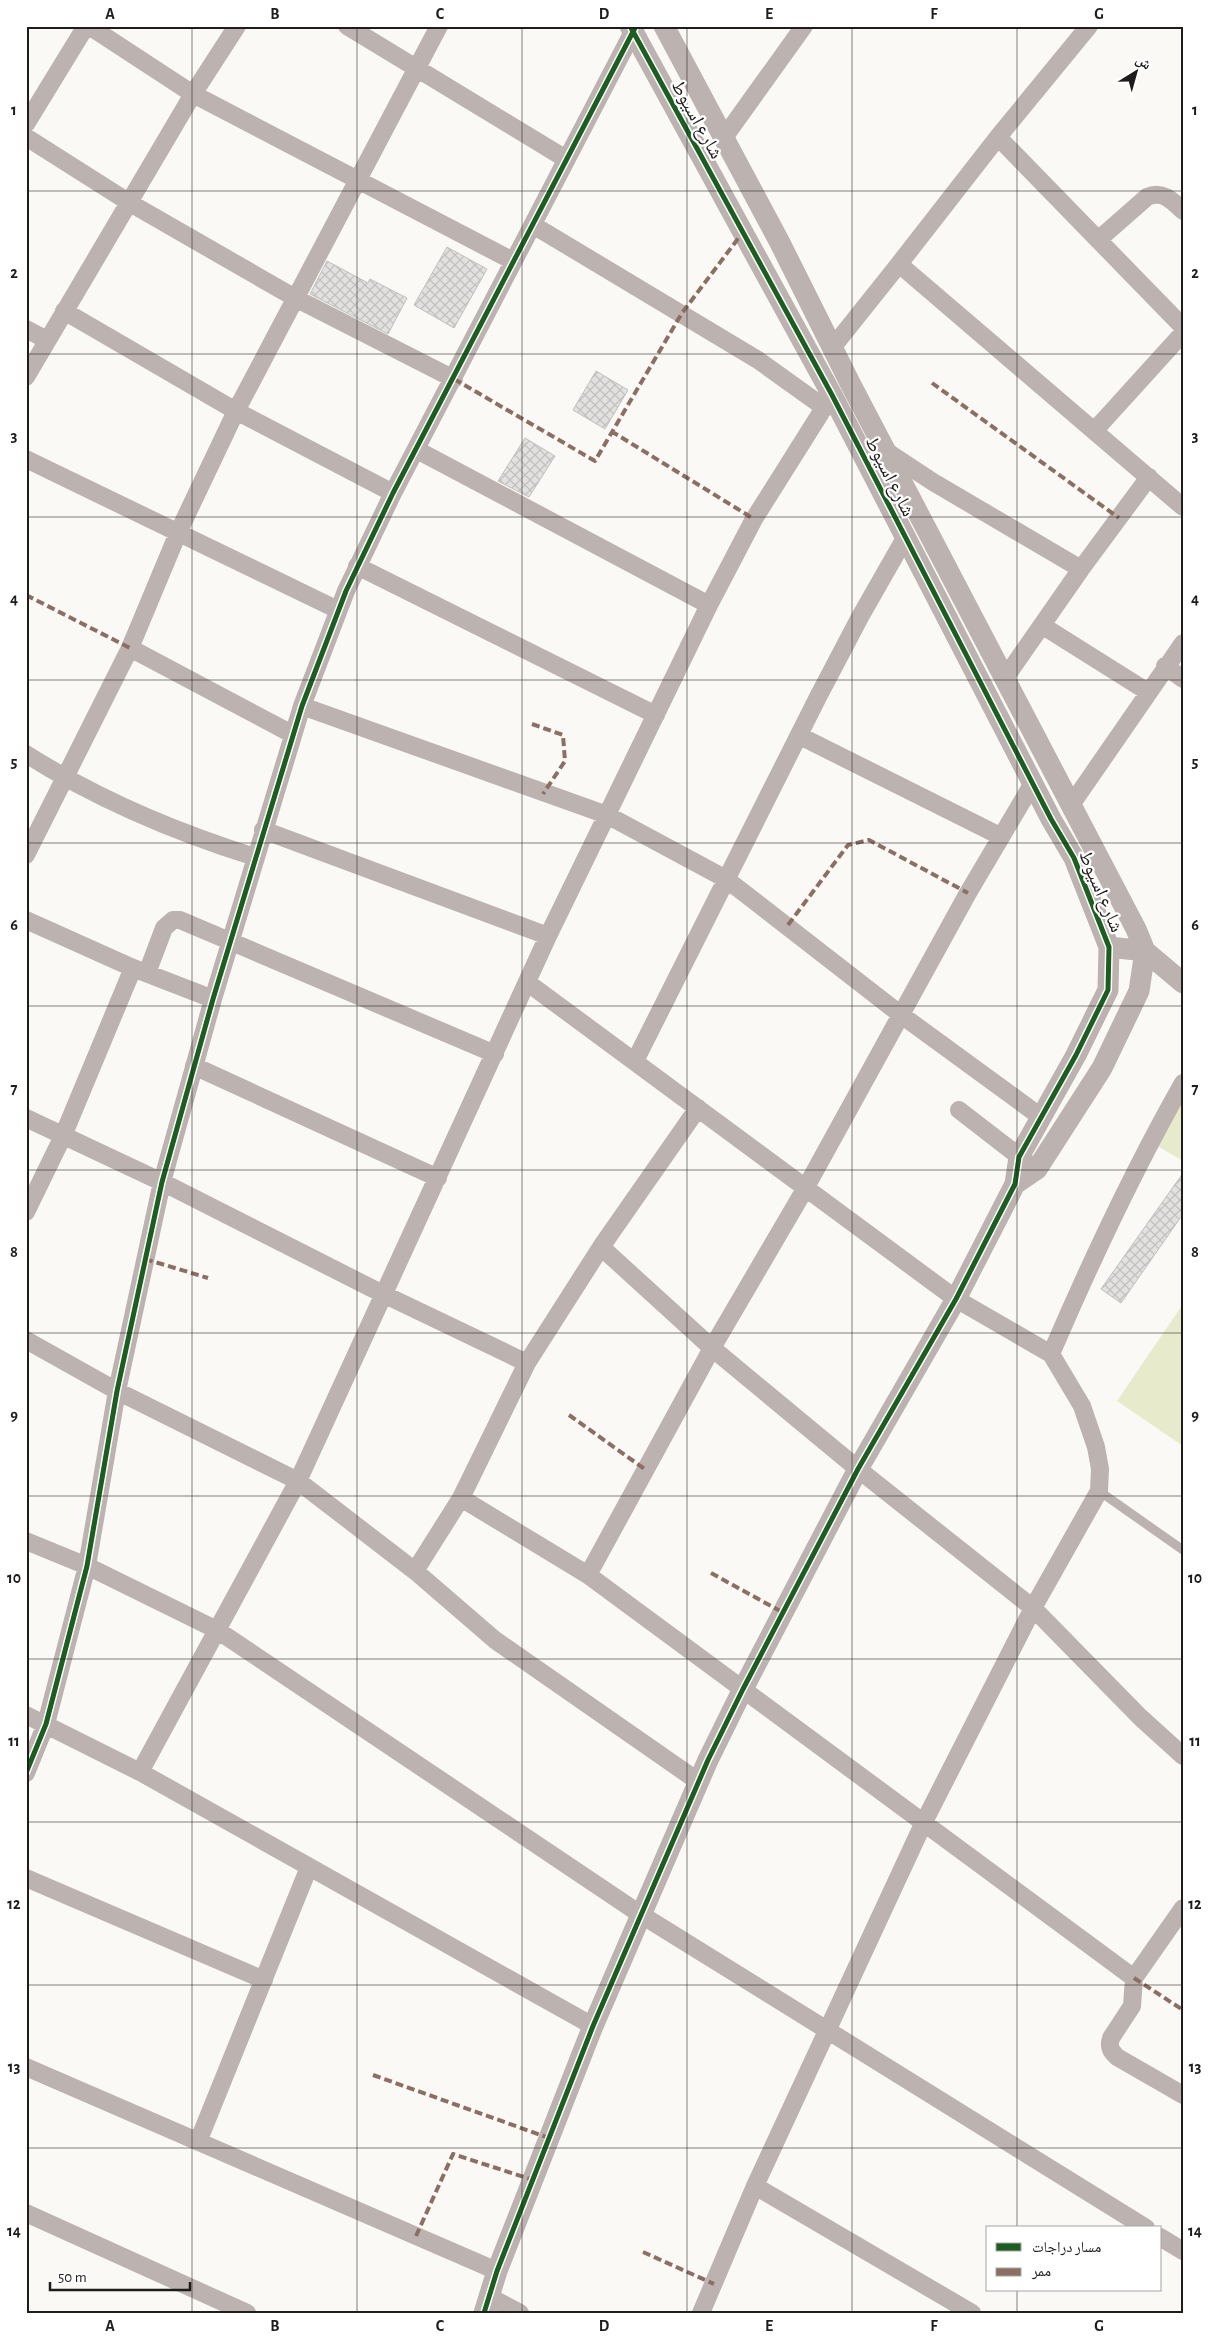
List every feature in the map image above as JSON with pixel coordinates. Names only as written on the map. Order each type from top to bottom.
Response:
[{"type":"street","points":[[26,124],[87,26],[193,94],[513,261]]},
{"type":"street","points":[[26,377],[193,94],[237,26]]},
{"type":"street","points":[[347,26],[566,159]]},
{"type":"street","points":[[26,855],[66,779],[130,648],[178,533],[236,411],[297,299],[356,180],[439,26]]},
{"type":"street","name":"شارع اسيوط","points":[[664,26],[779,241],[832,348],[1136,929],[1145,951]]},
{"type":"street","points":[[723,139],[804,26]]},
{"type":"street","points":[[832,348],[998,137],[1089,26]]},
{"type":"street","points":[[26,1773],[46,1724],[86,1566],[117,1391],[162,1182],[213,999],[292,734],[338,610],[357,566],[533,225],[632,28]]},
{"type":"street","name":"شارع اسيوط","points":[[632,28],[828,401],[905,538],[1074,858],[1109,947]]},
{"type":"street","points":[[26,137],[130,203],[297,299],[454,379]]},
{"type":"street","points":[[998,137],[1183,327]]},
{"type":"street","points":[[1098,240],[1152,194],[1164,195],[1183,211]]},
{"type":"street","points":[[140,1772],[298,1480],[548,936],[709,605],[754,520],[828,401],[533,225]]},
{"type":"street","points":[[899,264],[1183,507]]},
{"type":"street","points":[[64,311],[236,411],[393,493]]},
{"type":"street","points":[[26,329],[47,340]]},
{"type":"street","points":[[1095,430],[1183,334]]},
{"type":"street","points":[[417,450],[709,605]]},
{"type":"street","points":[[886,451],[933,482],[1081,569]]},
{"type":"street","points":[[26,460],[338,610]]},
{"type":"street","points":[[1005,678],[1081,569],[1149,478]]},
{"type":"street","points":[[635,1061],[856,625],[905,538]]},
{"type":"street","points":[[357,566],[656,715]]},
{"type":"street","points":[[1043,626],[1148,692]]},
{"type":"street","points":[[1071,805],[1165,666],[1183,643]]},
{"type":"street","points":[[130,648],[292,734]]},
{"type":"street","points":[[1165,666],[1183,680]]},
{"type":"street","points":[[302,706],[607,815],[726,879],[900,1014],[1041,1118]]},
{"type":"street","points":[[800,736],[1000,836]]},
{"type":"street","points":[[26,754],[66,779],[174,829],[255,857]]},
{"type":"street","points":[[588,1575],[712,1348],[805,1190],[900,1014],[1000,836],[1033,783]]},
{"type":"street","points":[[263,830],[548,936]]},
{"type":"street","points":[[26,920],[140,970],[213,999]]},
{"type":"street","points":[[26,1212],[140,970],[164,928],[174,920],[180,920],[495,1054]]},
{"type":"street","points":[[520,2313],[486,2305],[497,2271],[593,2026],[640,1914],[742,1689],[858,1469],[956,1299],[1014,1184],[1019,1157],[1076,1056],[1108,990],[1109,947],[1145,951],[1178,978]]},
{"type":"street","points":[[1014,1184],[1037,1169],[1102,1068],[1139,991],[1145,951]]},
{"type":"street","points":[[1108,990],[1139,991],[1178,978]]},
{"type":"street","points":[[528,983],[698,1108],[805,1190],[956,1299],[1051,1354],[1082,1406],[1096,1448],[1100,1469],[1099,1491],[1033,1608],[924,1822],[755,2186],[701,2313]]},
{"type":"street","points":[[194,1066],[438,1178]]},
{"type":"street","points":[[1051,1354],[1094,1255],[1150,1141],[1183,1083]]},
{"type":"street","points":[[414,1571],[461,1498],[527,1363],[601,1247],[698,1108]]},
{"type":"street","points":[[959,1110],[1037,1169]]},
{"type":"street","points":[[26,1118],[162,1182],[383,1294],[527,1363]]},
{"type":"street","points":[[601,1247],[712,1348],[858,1469],[1033,1608],[1140,1717],[1183,1756]]},
{"type":"street","points":[[26,1340],[117,1391],[298,1480],[414,1571],[496,1640],[699,1782]]},
{"type":"street","points":[[461,1498],[588,1575],[1134,1978]]},
{"type":"street","points":[[26,1541],[86,1566],[217,1630],[640,1914],[1143,2226]]},
{"type":"street","points":[[26,1714],[140,1772],[593,2026]]},
{"type":"street","points":[[198,2142],[309,1867]]},
{"type":"street","points":[[26,1878],[264,1980]]},
{"type":"street","points":[[1183,1908],[1134,1978],[1132,2006],[1109,2044],[1111,2051],[1117,2057],[1183,2095]]},
{"type":"street","points":[[26,2067],[497,2271]]},
{"type":"street","points":[[755,2186],[972,2313]]},
{"type":"street","points":[[26,2213],[246,2313]]},
{"type":"street","points":[[1162,2237],[1183,2250]]},
{"type":"lane","points":[[1099,1491],[1183,1550]]},
{"type":"green space","points":[[1183,1096],[1183,1161],[1154,1144]]},
{"type":"green space","points":[[1183,1304],[1183,1446],[1117,1401]]},
{"type":"building","points":[[447,247],[487,269],[454,328],[414,305]]},
{"type":"building","points":[[327,261],[368,283],[370,279],[407,298],[388,334],[310,294]]},
{"type":"building","points":[[596,371],[628,390],[605,429],[573,410]]},
{"type":"building","points":[[525,438],[555,456],[529,497],[498,481]]},
{"type":"building","points":[[1183,1173],[1183,1214],[1121,1303],[1101,1289]]},
{"type":"marked path","points":[[454,379],[595,461],[682,313],[743,232]]},
{"type":"marked path","points":[[932,383],[1119,518]]},
{"type":"marked path","points":[[611,431],[754,519]]},
{"type":"marked path","points":[[26,595],[130,648]]},
{"type":"marked path","points":[[532,724],[563,735],[565,761],[543,794]]},
{"type":"marked path","points":[[788,925],[848,845],[869,840],[968,893]]},
{"type":"marked path","points":[[145,1259],[208,1278]]},
{"type":"marked path","points":[[569,1415],[646,1470]]},
{"type":"marked path","points":[[711,1573],[782,1612]]},
{"type":"marked path","points":[[1134,1978],[1183,2010]]},
{"type":"marked path","points":[[373,2075],[549,2138]]},
{"type":"marked path","points":[[416,2236],[453,2154],[533,2180]]},
{"type":"marked path","points":[[643,2252],[714,2284]]},
{"type":"cycle path","points":[[484,2313],[497,2271],[593,2026],[708,1760],[858,1469],[956,1299],[1015,1184],[1019,1157],[1076,1055],[1108,990],[1109,947],[1074,858],[1051,819],[832,395],[630,26]]},
{"type":"cycle path","points":[[26,1773],[46,1724],[87,1566],[117,1391],[162,1182],[213,999],[302,706],[346,591],[393,493],[636,26]]}]
